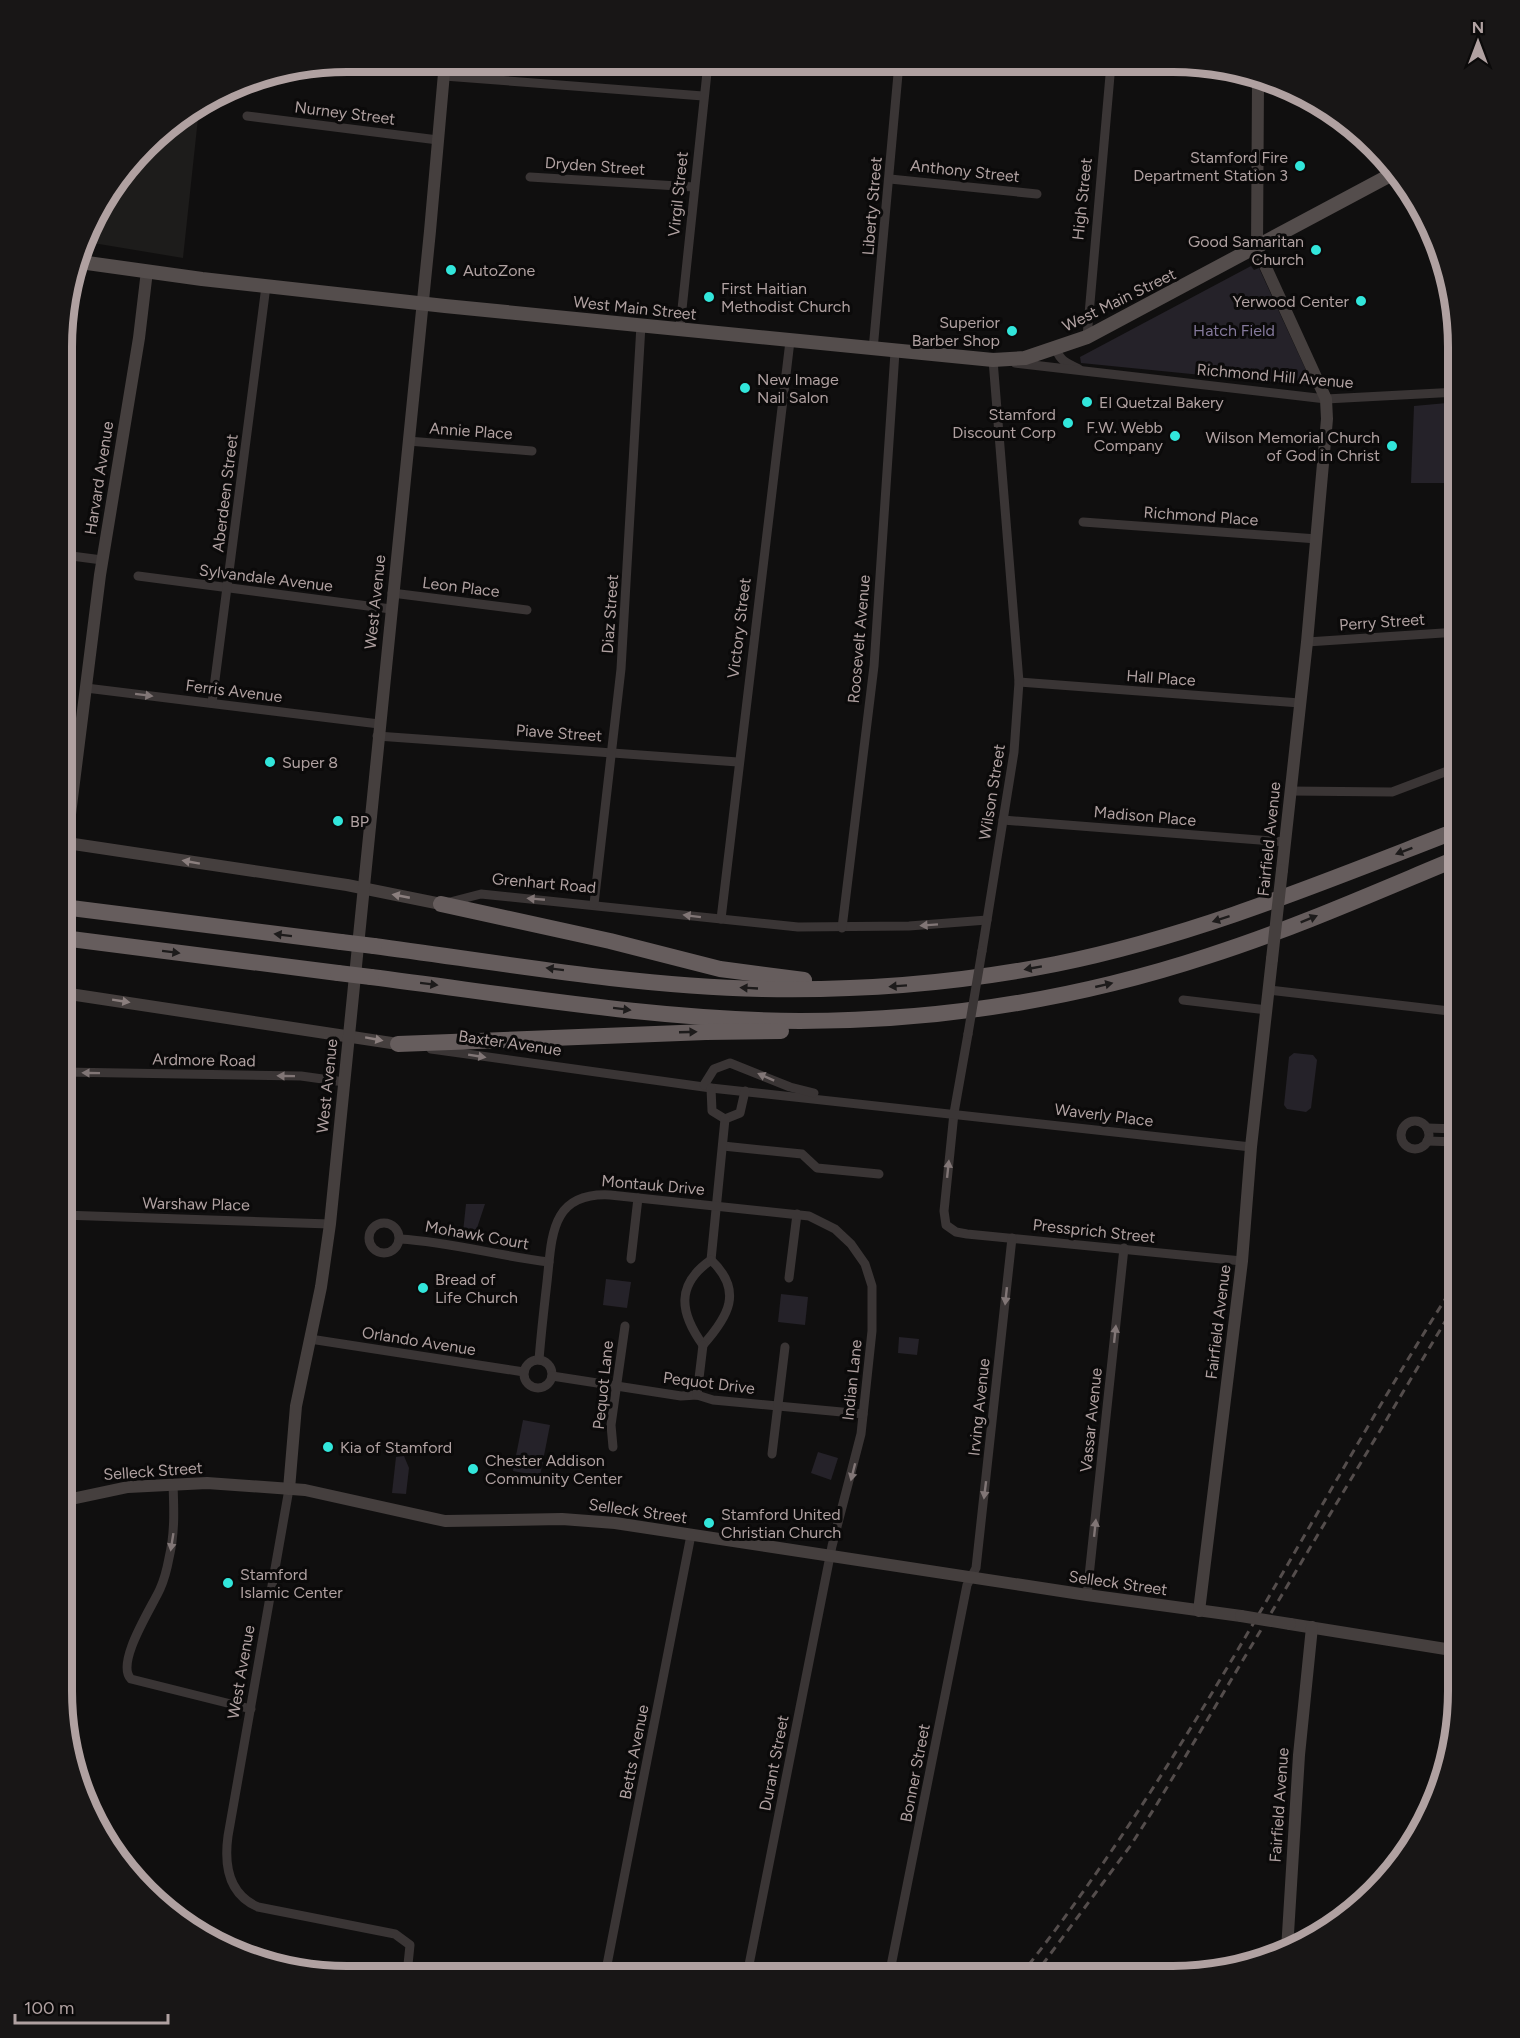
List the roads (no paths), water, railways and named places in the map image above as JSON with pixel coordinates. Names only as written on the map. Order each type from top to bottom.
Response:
[{"type":"highway","points":[[72,908],[686,985],[770,989],[871,987],[944,981],[1018,971],[1144,943],[1266,904],[1448,834]]},
{"type":"highway","points":[[398,1044],[696,1032],[783,1031],[1025,1001],[1171,967],[1284,929],[1448,863]]},
{"type":"highway","points":[[441,904],[610,941],[720,969],[871,987]]},
{"type":"highway","points":[[72,939],[691,1016],[802,1021],[914,1016]]},
{"type":"main road","name":"West Avenue","points":[[289,1489],[296,1411],[321,1287],[330,1224],[444,72]]},
{"type":"main road","name":"Fairfield Avenue","points":[[1199,1611],[1242,1261],[1251,1147],[1307,642],[1327,419],[1326,399],[1257,248],[1258,86]]},
{"type":"main road","name":"West Main Street","points":[[86,263],[423,304],[680,328],[873,350],[993,360],[1026,358],[1087,337],[1388,176]]},
{"type":"main road","name":"Harvard Avenue","points":[[72,791],[102,560],[139,338],[147,271]]},
{"type":"main road","name":"Grenhart Road","points":[[72,843],[362,888],[441,904]]},
{"type":"main road","name":"Baxter Avenue","points":[[72,994],[398,1044]]},
{"type":"main road","name":"Selleck Street","points":[[72,1498],[110,1489],[207,1483],[289,1489],[445,1521],[582,1520],[1241,1616],[1448,1649]]},
{"type":"main road","name":"Fairfield Avenue","points":[[1288,1941],[1299,1755],[1312,1627]]},
{"type":"street","name":"Virgil Street","points":[[680,328],[707,72]]},
{"type":"street","name":"Liberty Street","points":[[873,350],[890,179],[897,72]]},
{"type":"street","name":"High Street","points":[[1087,337],[1110,72]]},
{"type":"street","points":[[444,76],[703,96]]},
{"type":"street","name":"Nurney Street","points":[[247,116],[438,141]]},
{"type":"street","name":"Dryden Street","points":[[531,177],[694,188]]},
{"type":"street","name":"Anthony Street","points":[[890,179],[1037,194]]},
{"type":"street","name":"Aberdeen Street","points":[[212,703],[266,286]]},
{"type":"street","name":"Diaz Street","points":[[594,904],[621,669],[632,514],[641,325]]},
{"type":"street","name":"Victory Street","points":[[721,919],[790,341]]},
{"type":"street","name":"Richmond Hill Avenue","points":[[1056,349],[1058,357],[1089,374]]},
{"type":"street","name":"Roosevelt Avenue","points":[[842,928],[874,666],[895,352]]},
{"type":"street","name":"Richmond Hill Avenue","points":[[993,360],[1089,374],[1326,399],[1448,393]]},
{"type":"street","name":"Wilson Street","points":[[946,1225],[944,1211],[954,1113],[1014,752],[1019,682],[993,360]]},
{"type":"street","name":"Annie Place","points":[[408,441],[532,451]]},
{"type":"street","name":"Richmond Place","points":[[1083,522],[1317,539]]},
{"type":"street","points":[[72,556],[102,560]]},
{"type":"street","name":"Sylvandale Avenue","points":[[138,576],[228,590],[391,609]]},
{"type":"street","name":"Leon Place","points":[[392,593],[527,610]]},
{"type":"street","name":"Perry Street","points":[[1307,642],[1448,633]]},
{"type":"street","name":"Hall Place","points":[[1019,682],[1300,704]]},
{"type":"street","name":"Ferris Avenue","points":[[86,688],[212,703],[378,730]]},
{"type":"street","name":"Piave Street","points":[[378,730],[738,762]]},
{"type":"street","points":[[1290,791],[1392,792],[1448,771]]},
{"type":"street","name":"Madison Place","points":[[1003,820],[1285,842]]},
{"type":"street","name":"Grenhart Road","points":[[441,904],[481,894],[721,919],[842,928],[987,920]]},
{"type":"street","points":[[1269,990],[1448,1011]]},
{"type":"street","points":[[1183,1000],[1267,1010]]},
{"type":"street","name":"Baxter Avenue","points":[[398,1044],[746,1091],[954,1113]]},
{"type":"street","points":[[725,1119],[712,1111],[707,1086],[714,1069],[730,1063],[790,1087],[842,1101]]},
{"type":"street","name":"Ardmore Road","points":[[72,1072],[301,1076],[344,1082]]},
{"type":"street","points":[[725,1119],[740,1113],[746,1091]]},
{"type":"street","name":"Waverly Place","points":[[954,1113],[1251,1147]]},
{"type":"street","points":[[697,1395],[703,1345],[720,1327],[729,1304],[727,1283],[711,1260],[725,1119]]},
{"type":"street","points":[[1427,1128],[1427,1141],[1421,1148],[1412,1149],[1404,1144],[1401,1135],[1404,1127],[1411,1122],[1420,1122],[1427,1128],[1448,1129]]},
{"type":"street","points":[[1427,1141],[1448,1142]]},
{"type":"street","points":[[723,1146],[802,1154],[818,1168],[879,1174]]},
{"type":"street","name":"Montauk Drive","points":[[539,1360],[553,1228],[561,1214],[573,1203],[598,1194],[797,1214],[824,1222]]},
{"type":"street","points":[[631,1259],[638,1198]]},
{"type":"street","points":[[789,1278],[797,1214]]},
{"type":"street","name":"Warshaw Place","points":[[72,1215],[330,1224]]},
{"type":"street","name":"Indian Lane","points":[[824,1222],[843,1236],[860,1254],[872,1286],[872,1331],[855,1467],[831,1556]]},
{"type":"street","name":"Pressprich Street","points":[[946,1225],[956,1232],[1242,1261]]},
{"type":"street","name":"Irving Avenue","points":[[971,1577],[976,1568],[979,1545],[1012,1238]]},
{"type":"street","name":"Mohawk Court","points":[[400,1239],[461,1246],[515,1258],[549,1262]]},
{"type":"street","name":"Vassar Avenue","points":[[1088,1595],[1124,1248]]},
{"type":"street","points":[[703,1345],[688,1323],[685,1301],[691,1279],[711,1260]]},
{"type":"street","name":"Pequot Lane","points":[[613,1447],[610,1425],[625,1326]]},
{"type":"street","name":"Orlando Avenue","points":[[310,1339],[524,1372],[527,1384],[533,1388],[545,1387],[552,1377]]},
{"type":"street","points":[[772,1454],[785,1347]]},
{"type":"street","points":[[524,1372],[532,1361],[539,1360],[549,1365],[552,1377]]},
{"type":"street","name":"Pequot Drive","points":[[552,1377],[681,1396],[697,1395],[713,1400],[863,1414]]},
{"type":"street","points":[[173,1484],[174,1524],[170,1555],[159,1590],[144,1618],[126,1670],[131,1679],[251,1709]]},
{"type":"street","name":"West Avenue","points":[[289,1489],[226,1853],[228,1871],[235,1891],[258,1907],[395,1934],[410,1945],[408,1966]]},
{"type":"street","name":"Betts Avenue","points":[[607,1966],[691,1535]]},
{"type":"street","name":"Durant Street","points":[[749,1966],[831,1556]]},
{"type":"street","name":"Bonner Street","points":[[891,1966],[967,1585],[971,1577]]},
{"type":"railway","points":[[1028,1966],[1082,1894],[1195,1721],[1448,1295]]},
{"type":"railway","points":[[1041,1966],[1131,1845],[1157,1804],[1448,1317]]},
{"type":"place","name":"Stamford Fire Department Station 3","points":[[1300,166]]},
{"type":"place","name":"Good Samaritan Church","points":[[1316,250]]},
{"type":"place","name":"AutoZone","points":[[451,270]]},
{"type":"place","name":"First Haitian Methodist Church","points":[[709,297]]},
{"type":"place","name":"Yerwood Center","points":[[1361,301]]},
{"type":"place","name":"Superior Barber Shop","points":[[1012,331]]},
{"type":"place","name":"New Image Nail Salon","points":[[745,388]]},
{"type":"place","name":"El Quetzal Bakery","points":[[1087,402]]},
{"type":"place","name":"Stamford Discount Corp","points":[[1068,423]]},
{"type":"place","name":"F.W. Webb Company","points":[[1175,436]]},
{"type":"place","name":"Wilson Memorial Church of God in Christ","points":[[1392,446]]},
{"type":"place","name":"Super 8","points":[[270,762]]},
{"type":"place","name":"BP","points":[[338,821]]},
{"type":"place","name":"Bread of Life Church","points":[[423,1288]]},
{"type":"place","name":"Kia of Stamford","points":[[328,1447]]},
{"type":"place","name":"Chester Addison Community Center","points":[[473,1469]]},
{"type":"place","name":"Stamford United Christian Church","points":[[709,1523]]},
{"type":"place","name":"Stamford Islamic Center","points":[[228,1583]]},
{"type":"park label","name":"Hatch Field","points":[[1234,330]]}]
